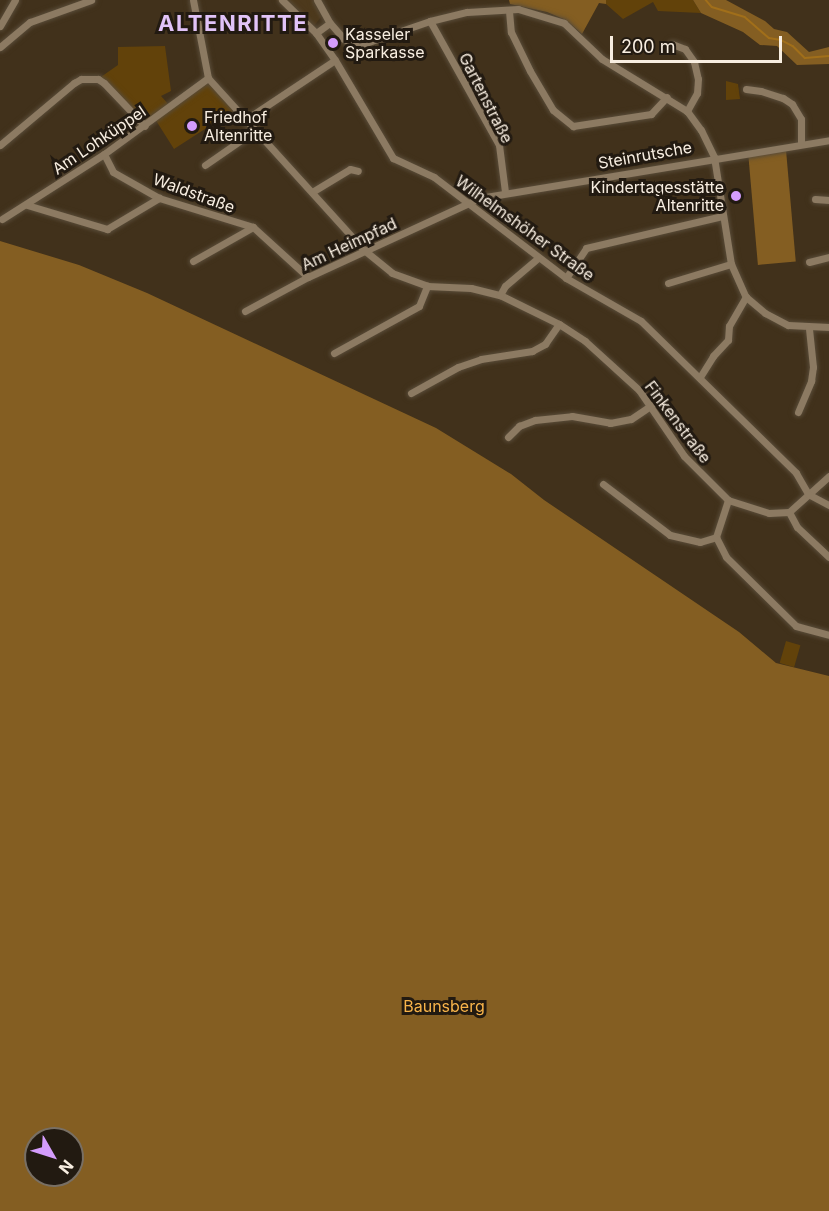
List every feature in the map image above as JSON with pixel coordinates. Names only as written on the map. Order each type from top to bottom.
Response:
[{"type":"street","points":[[0,26],[15,0]]},
{"type":"street","points":[[0,47],[30,22],[91,0]]},
{"type":"street","points":[[194,0],[208,78]]},
{"type":"street","name":"Wilhelmshöher Straße","points":[[282,0],[316,33],[335,60],[393,158],[434,177],[566,278],[641,321],[795,471],[808,494]]},
{"type":"street","points":[[317,0],[330,23],[351,44],[357,46],[430,21],[467,12],[518,9],[564,23],[602,59],[687,111],[701,130],[714,158],[731,264],[746,297],[765,313],[788,326],[829,327]]},
{"type":"street","points":[[508,11],[511,32],[552,110],[573,126],[651,114],[667,97]]},
{"type":"street","name":"Gartenstraße","points":[[430,21],[499,145],[505,192]]},
{"type":"street","points":[[316,33],[330,23]]},
{"type":"street","points":[[672,44],[685,49],[694,62],[699,79],[697,93],[687,111]]},
{"type":"street","points":[[245,120],[335,60]]},
{"type":"street","name":"Finkenstraße","points":[[208,78],[364,250],[392,273],[427,286],[471,288],[500,295],[559,324],[585,341],[639,390],[652,405],[684,456],[728,500],[769,513],[789,512]]},
{"type":"street","name":"Am Lohküppel","points":[[2,219],[145,126],[208,78]]},
{"type":"street","points":[[0,145],[74,83],[81,80],[98,79],[111,87],[145,126]]},
{"type":"street","points":[[746,89],[783,98],[792,104],[801,119],[801,144]]},
{"type":"street","points":[[204,165],[254,131]]},
{"type":"street","name":"Steinrutsche","points":[[467,204],[480,198],[505,192],[829,140]]},
{"type":"street","name":"Waldstraße","points":[[104,154],[113,172],[159,198],[253,227],[308,277]]},
{"type":"street","points":[[312,192],[350,169],[358,171]]},
{"type":"street","points":[[27,204],[107,229],[159,198]]},
{"type":"street","points":[[815,199],[829,200]]},
{"type":"street","name":"Am Heimpfad","points":[[245,311],[364,250],[467,204]]},
{"type":"street","points":[[566,278],[586,248],[722,216]]},
{"type":"street","name":"Waldstraße","points":[[193,261],[253,227]]},
{"type":"street","points":[[809,262],[829,257]]},
{"type":"street","points":[[500,295],[505,286],[538,258]]},
{"type":"street","points":[[668,283],[731,264]]},
{"type":"street","points":[[334,353],[419,306],[427,286]]},
{"type":"street","points":[[700,377],[713,356],[728,340],[729,326],[746,297]]},
{"type":"street","points":[[411,393],[458,367],[481,359],[532,351],[545,344],[559,324]]},
{"type":"street","points":[[798,412],[811,381],[813,367],[809,328]]},
{"type":"street","points":[[508,437],[519,426],[535,420],[572,416],[610,423],[631,419],[652,405]]},
{"type":"street","points":[[829,476],[789,512],[797,527],[829,557]]},
{"type":"street","points":[[603,484],[670,535],[700,542],[716,537]]},
{"type":"street","points":[[808,494],[829,505]]},
{"type":"street","points":[[728,500],[716,537],[726,557],[796,626],[829,635]]},
{"type":"shaded area","points":[[276,0],[314,0],[321,17],[310,31]]},
{"type":"shaded area","points":[[606,0],[693,0],[701,13],[658,11],[653,2],[623,19],[606,4]]},
{"type":"shaded area","points":[[165,46],[171,91],[161,96],[170,106],[208,78],[236,109],[174,149],[155,119],[145,126],[98,79],[118,65],[118,47]]},
{"type":"shaded area","points":[[726,81],[738,84],[740,99],[726,100]]},
{"type":"shaded area","points":[[786,641],[800,645],[794,667],[780,663]]},
{"type":"green space","points":[[509,0],[606,0],[606,4],[599,3],[582,34],[566,20],[547,12],[510,4]]},
{"type":"green space","points":[[693,0],[726,0],[765,21],[774,29],[787,32],[809,52],[829,47],[829,64],[797,65],[777,46],[760,45],[743,32],[701,13]]},
{"type":"green space","points":[[786,150],[796,262],[758,265],[748,153]]},
{"type":"green space","name":"Baunsberg","points":[[0,241],[79,265],[147,293],[436,428],[511,474],[544,500],[739,632],[776,663],[829,676],[829,1211],[0,1211]]},
{"type":"waterway","points":[[706,0],[712,7],[745,17],[769,38],[781,40],[793,46],[805,58],[829,56]]},
{"type":"place","name":"Kasseler Sparkasse","points":[[333,43]]},
{"type":"place","name":"Friedhof Altenritte","points":[[192,126]]},
{"type":"place","name":"Kindertagesstätte Altenritte","points":[[736,196]]},
{"type":"district","name":"ALTENRITTE","points":[[233,24]]}]
